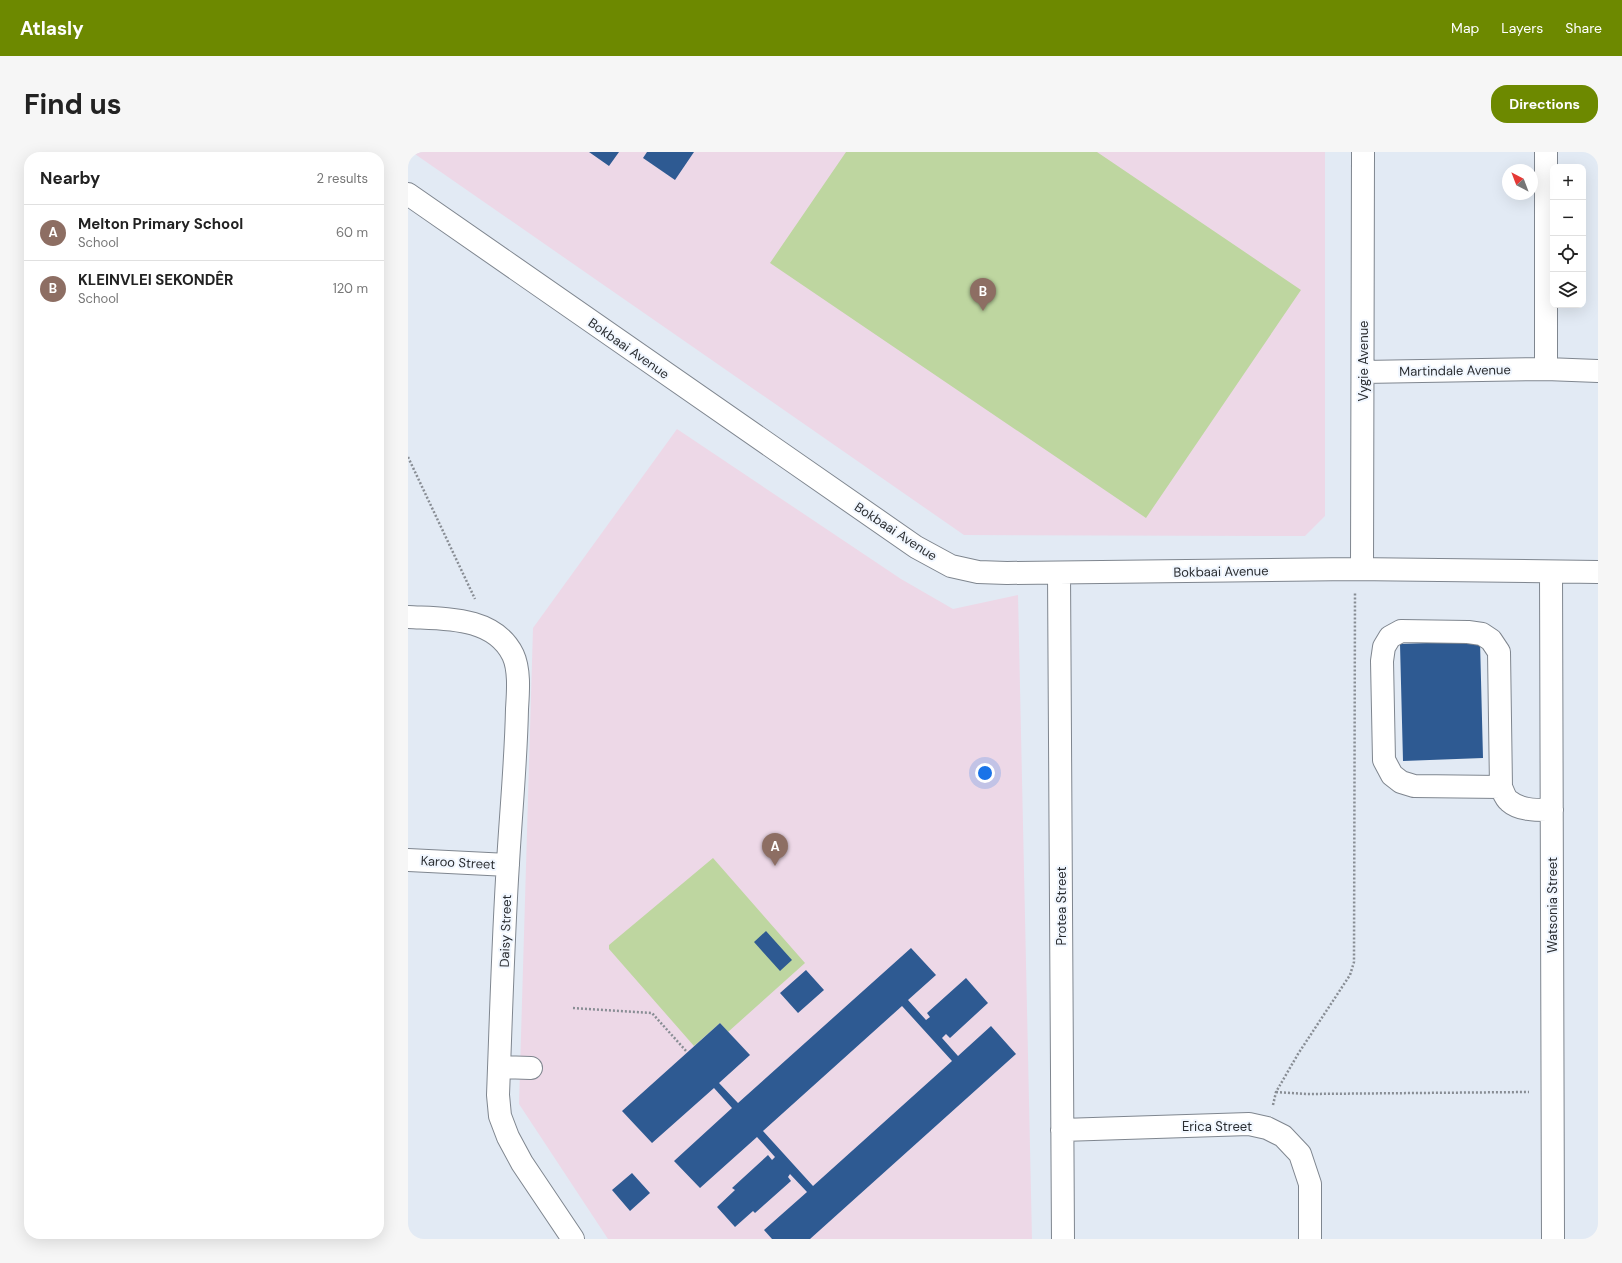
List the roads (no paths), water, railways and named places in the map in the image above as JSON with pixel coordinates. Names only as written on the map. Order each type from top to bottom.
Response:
[{"type":"street","name":"Vygie Avenue","points":[[1358,569],[1363,372],[1363,152]]},
{"type":"street","points":[[1546,152],[1546,369]]},
{"type":"street","name":"Bokbaai Avenue","points":[[408,194],[916,547],[951,566],[978,572],[1059,573],[1358,569],[1598,572]]},
{"type":"street","name":"Martindale Avenue","points":[[1363,372],[1546,369],[1598,371]]},
{"type":"street","name":"Watsonia Street","points":[[1551,572],[1553,1239]]},
{"type":"street","name":"Protea Street","points":[[1059,573],[1063,1239]]},
{"type":"street","name":"Daisy Street","points":[[408,618],[454,620],[482,627],[503,642],[513,655],[518,680],[517,729],[508,865],[499,1067],[498,1095],[500,1116],[508,1137],[522,1162],[573,1239]]},
{"type":"street","points":[[1501,787],[1414,786],[1401,782],[1392,775],[1384,760],[1382,676],[1384,647],[1390,637],[1401,631],[1468,632],[1482,634],[1491,640],[1499,652],[1501,787],[1508,801],[1519,807],[1552,810]]},
{"type":"street","name":"Karoo Street","points":[[408,860],[508,865]]},
{"type":"street","points":[[499,1067],[532,1068]]},
{"type":"street","name":"Erica Street","points":[[1062,1130],[1249,1124],[1267,1128],[1283,1136],[1300,1154],[1310,1184],[1310,1239]]},
{"type":"place","name":"KLEINVLEI SEKONDÊR","points":[[983,311]]},
{"type":"place","name":"Melton Primary School","points":[[775,866]]}]
